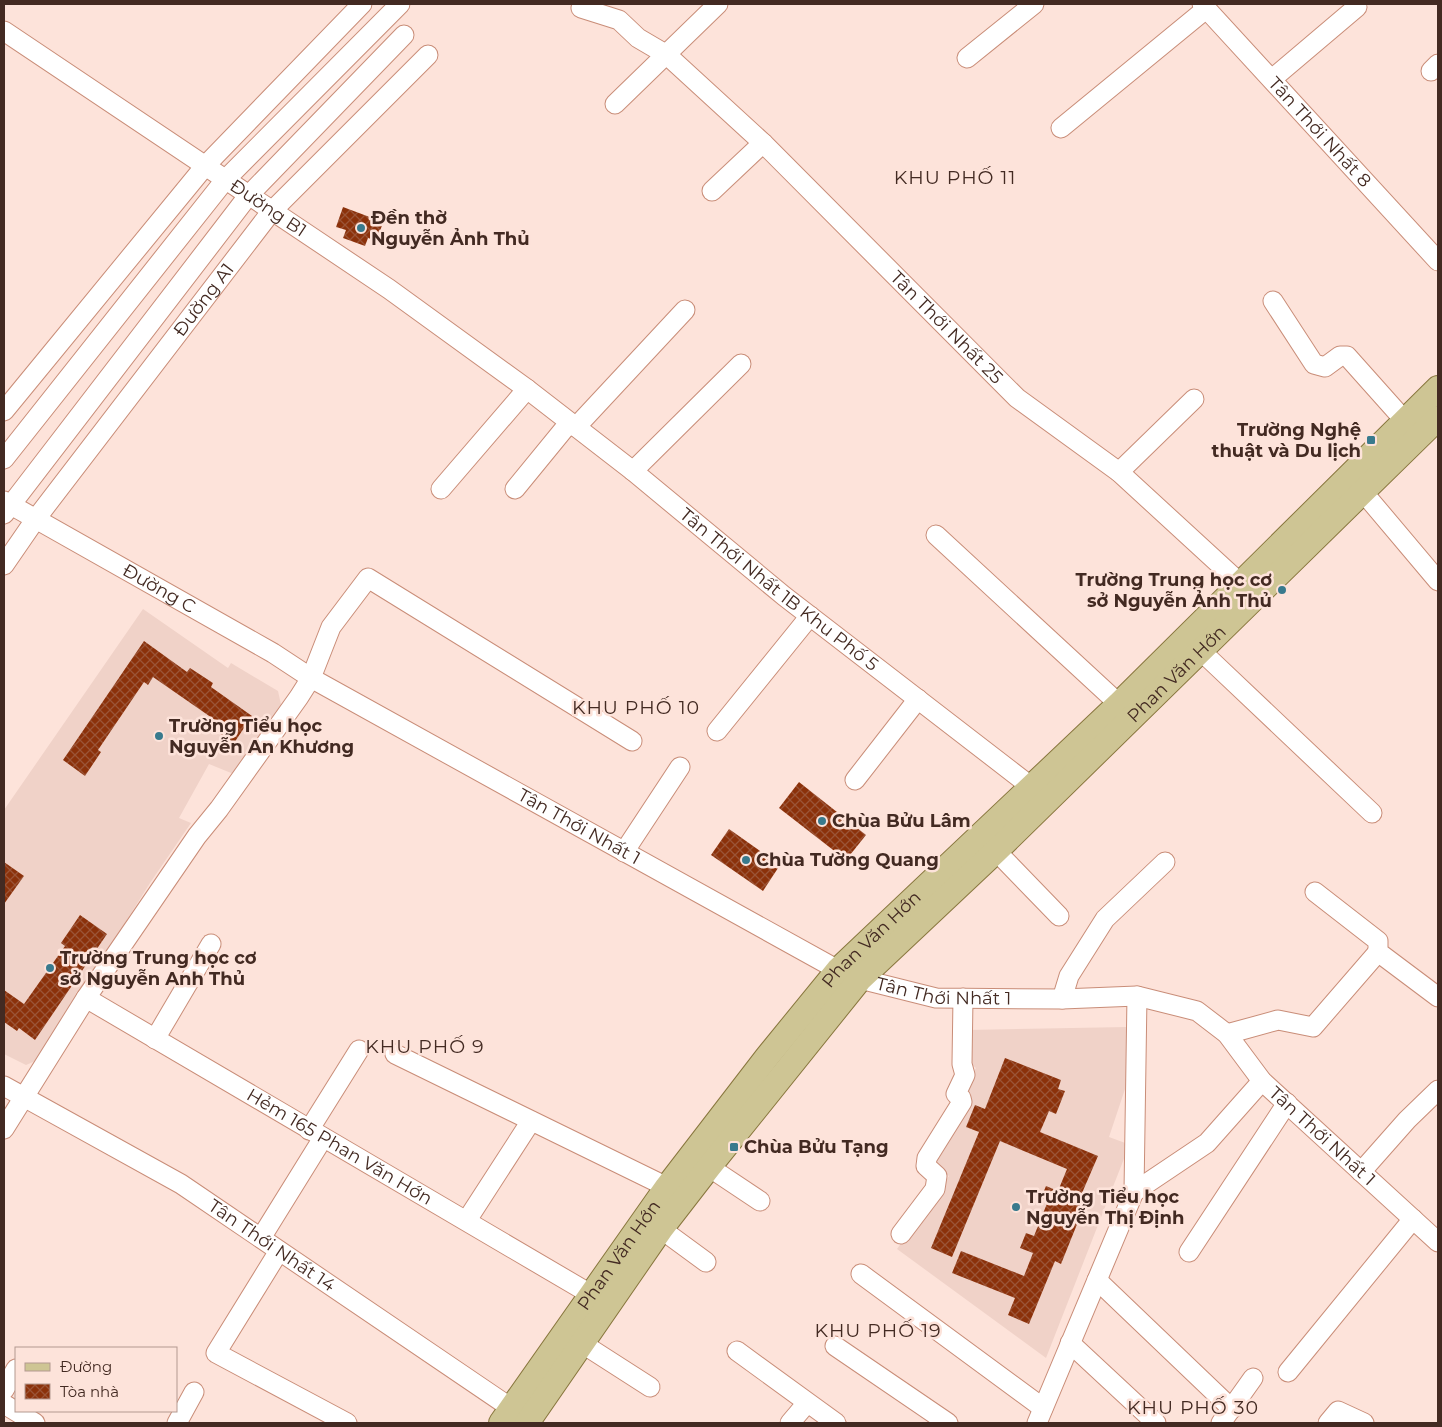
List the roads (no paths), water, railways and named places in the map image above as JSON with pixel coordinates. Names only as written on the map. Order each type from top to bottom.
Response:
[{"type":"main road","name":"Phan Văn Hớn","points":[[523,1419],[592,1295],[667,1187],[767,1057],[838,970],[1033,788],[1438,388]]},
{"type":"main road","name":"Phan Văn Hớn","points":[[523,1419],[583,1344],[661,1229],[708,1167],[860,979],[996,851],[1438,418]]},
{"type":"street","points":[[4,410],[205,166],[362,4]]},
{"type":"street","points":[[4,459],[225,180],[400,4]]},
{"type":"street","points":[[615,104],[718,4]]},
{"type":"street","points":[[967,58],[1034,4]]},
{"type":"street","points":[[1061,128],[1204,6]]},
{"type":"street","name":"Tân Thới Nhất 8","points":[[1204,6],[1438,261]]},
{"type":"street","points":[[1272,79],[1357,7]]},
{"type":"street","name":"Tân Thới Nhất 25","points":[[581,8],[619,20],[638,38],[666,55],[763,143],[1017,398],[1119,472],[1241,584]]},
{"type":"street","name":"Đường B1","points":[[4,31],[388,289],[527,389]]},
{"type":"street","name":"Đường A1","points":[[6,506],[248,196],[404,35]]},
{"type":"street","name":"Đường A1","points":[[4,565],[35,520],[271,212],[428,55]]},
{"type":"street","points":[[712,191],[763,143]]},
{"type":"street","points":[[1273,301],[1314,364],[1318,367],[1325,367],[1340,356],[1347,356],[1405,421]]},
{"type":"street","points":[[515,489],[573,425],[685,310]]},
{"type":"street","points":[[633,471],[741,364]]},
{"type":"street","points":[[441,489],[527,389]]},
{"type":"street","name":"Tân Thới Nhất 1B Khu Phố 5","points":[[527,389],[633,471],[810,616],[1033,788]]},
{"type":"street","points":[[1119,472],[1194,399]]},
{"type":"street","points":[[1363,492],[1438,581]]},
{"type":"street","name":"Đường C","points":[[6,506],[35,520],[273,653],[311,678]]},
{"type":"street","points":[[936,535],[1119,704]]},
{"type":"street","points":[[4,1129],[86,998],[197,836],[219,809],[311,678],[331,627],[368,578],[632,741]]},
{"type":"street","points":[[717,731],[810,616]]},
{"type":"street","points":[[1201,651],[1372,813]]},
{"type":"street","name":"Tân Thới Nhất 1","points":[[311,678],[838,970],[860,979],[936,998],[1062,999],[1137,996],[1197,1011],[1227,1034],[1262,1081],[1438,1242]]},
{"type":"street","points":[[856,780],[918,699]]},
{"type":"street","points":[[624,852],[680,767]]},
{"type":"street","points":[[996,851],[1059,916]]},
{"type":"street","points":[[1062,999],[1069,976],[1105,919],[1165,862]]},
{"type":"street","points":[[1227,1034],[1278,1020],[1313,1028],[1378,952],[1378,942],[1315,892]]},
{"type":"street","points":[[155,1039],[211,944]]},
{"type":"street","points":[[1378,952],[1438,997]]},
{"type":"street","points":[[861,1274],[1039,1419],[1134,1192],[1137,996]]},
{"type":"street","name":"Hẻm 165 Phan Văn Hớn","points":[[86,998],[592,1295]]},
{"type":"street","points":[[901,1234],[935,1189],[938,1176],[926,1166],[926,1158],[962,1102],[961,1098],[956,1094],[965,1075],[962,1064],[963,998]]},
{"type":"street","points":[[260,1238],[359,1050]]},
{"type":"street","points":[[395,1054],[667,1187]]},
{"type":"street","points":[[1134,1192],[1207,1143],[1262,1081]]},
{"type":"street","name":"Tân Thới Nhất 14","points":[[4,1086],[181,1184],[523,1419]]},
{"type":"street","points":[[1362,1172],[1407,1120],[1438,1090]]},
{"type":"street","points":[[1189,1252],[1287,1103]]},
{"type":"street","points":[[467,1220],[531,1121]]},
{"type":"street","points":[[708,1167],[760,1201]]},
{"type":"street","points":[[1288,1372],[1413,1219]]},
{"type":"street","points":[[661,1229],[706,1262]]},
{"type":"street","points":[[279,1251],[216,1353],[347,1423]]},
{"type":"street","points":[[1097,1280],[1226,1416],[1253,1378]]},
{"type":"street","points":[[1070,1343],[1156,1423]]},
{"type":"street","points":[[583,1344],[650,1387]]},
{"type":"street","points":[[835,1346],[948,1423]]},
{"type":"street","points":[[737,1351],[836,1423]]},
{"type":"street","points":[[4,1390],[15,1371]]},
{"type":"street","points":[[177,1423],[194,1392]]},
{"type":"street","points":[[790,1423],[807,1403]]},
{"type":"street","points":[[4,1404],[15,1411]]},
{"type":"street","points":[[1328,1423],[1338,1411],[1364,1423]]},
{"type":"street","points":[[17,1412],[35,1423]]},
{"type":"place","name":"Đền thờ Nguyễn Ảnh Thủ","points":[[361,228]]},
{"type":"place","name":"Trường Nghệ thuật và Du lịch","points":[[1371,440]]},
{"type":"place","name":"Trường Trung học cơ sở Nguyễn Ảnh Thủ","points":[[1282,590]]},
{"type":"place","name":"Trường Tiểu học Nguyễn An Khương","points":[[159,736]]},
{"type":"place","name":"Chùa Bửu Lâm","points":[[822,821]]},
{"type":"place","name":"Chùa Tường Quang","points":[[746,860]]},
{"type":"place","name":"Trường Trung học cơ sở Nguyễn Anh Thủ","points":[[50,968]]},
{"type":"place","name":"Chùa Bửu Tạng","points":[[734,1147]]},
{"type":"place","name":"Trường Tiểu học Nguyễn Thị Định","points":[[1016,1207]]},
{"type":"district","name":"KHU PHỐ 11","points":[[955,177]]},
{"type":"district","name":"KHU PHỐ 10","points":[[636,707]]},
{"type":"district","name":"KHU PHỐ 9","points":[[425,1046]]},
{"type":"district","name":"KHU PHỐ 19","points":[[878,1330]]},
{"type":"district","name":"KHU PHỐ 30","points":[[1193,1407]]}]
